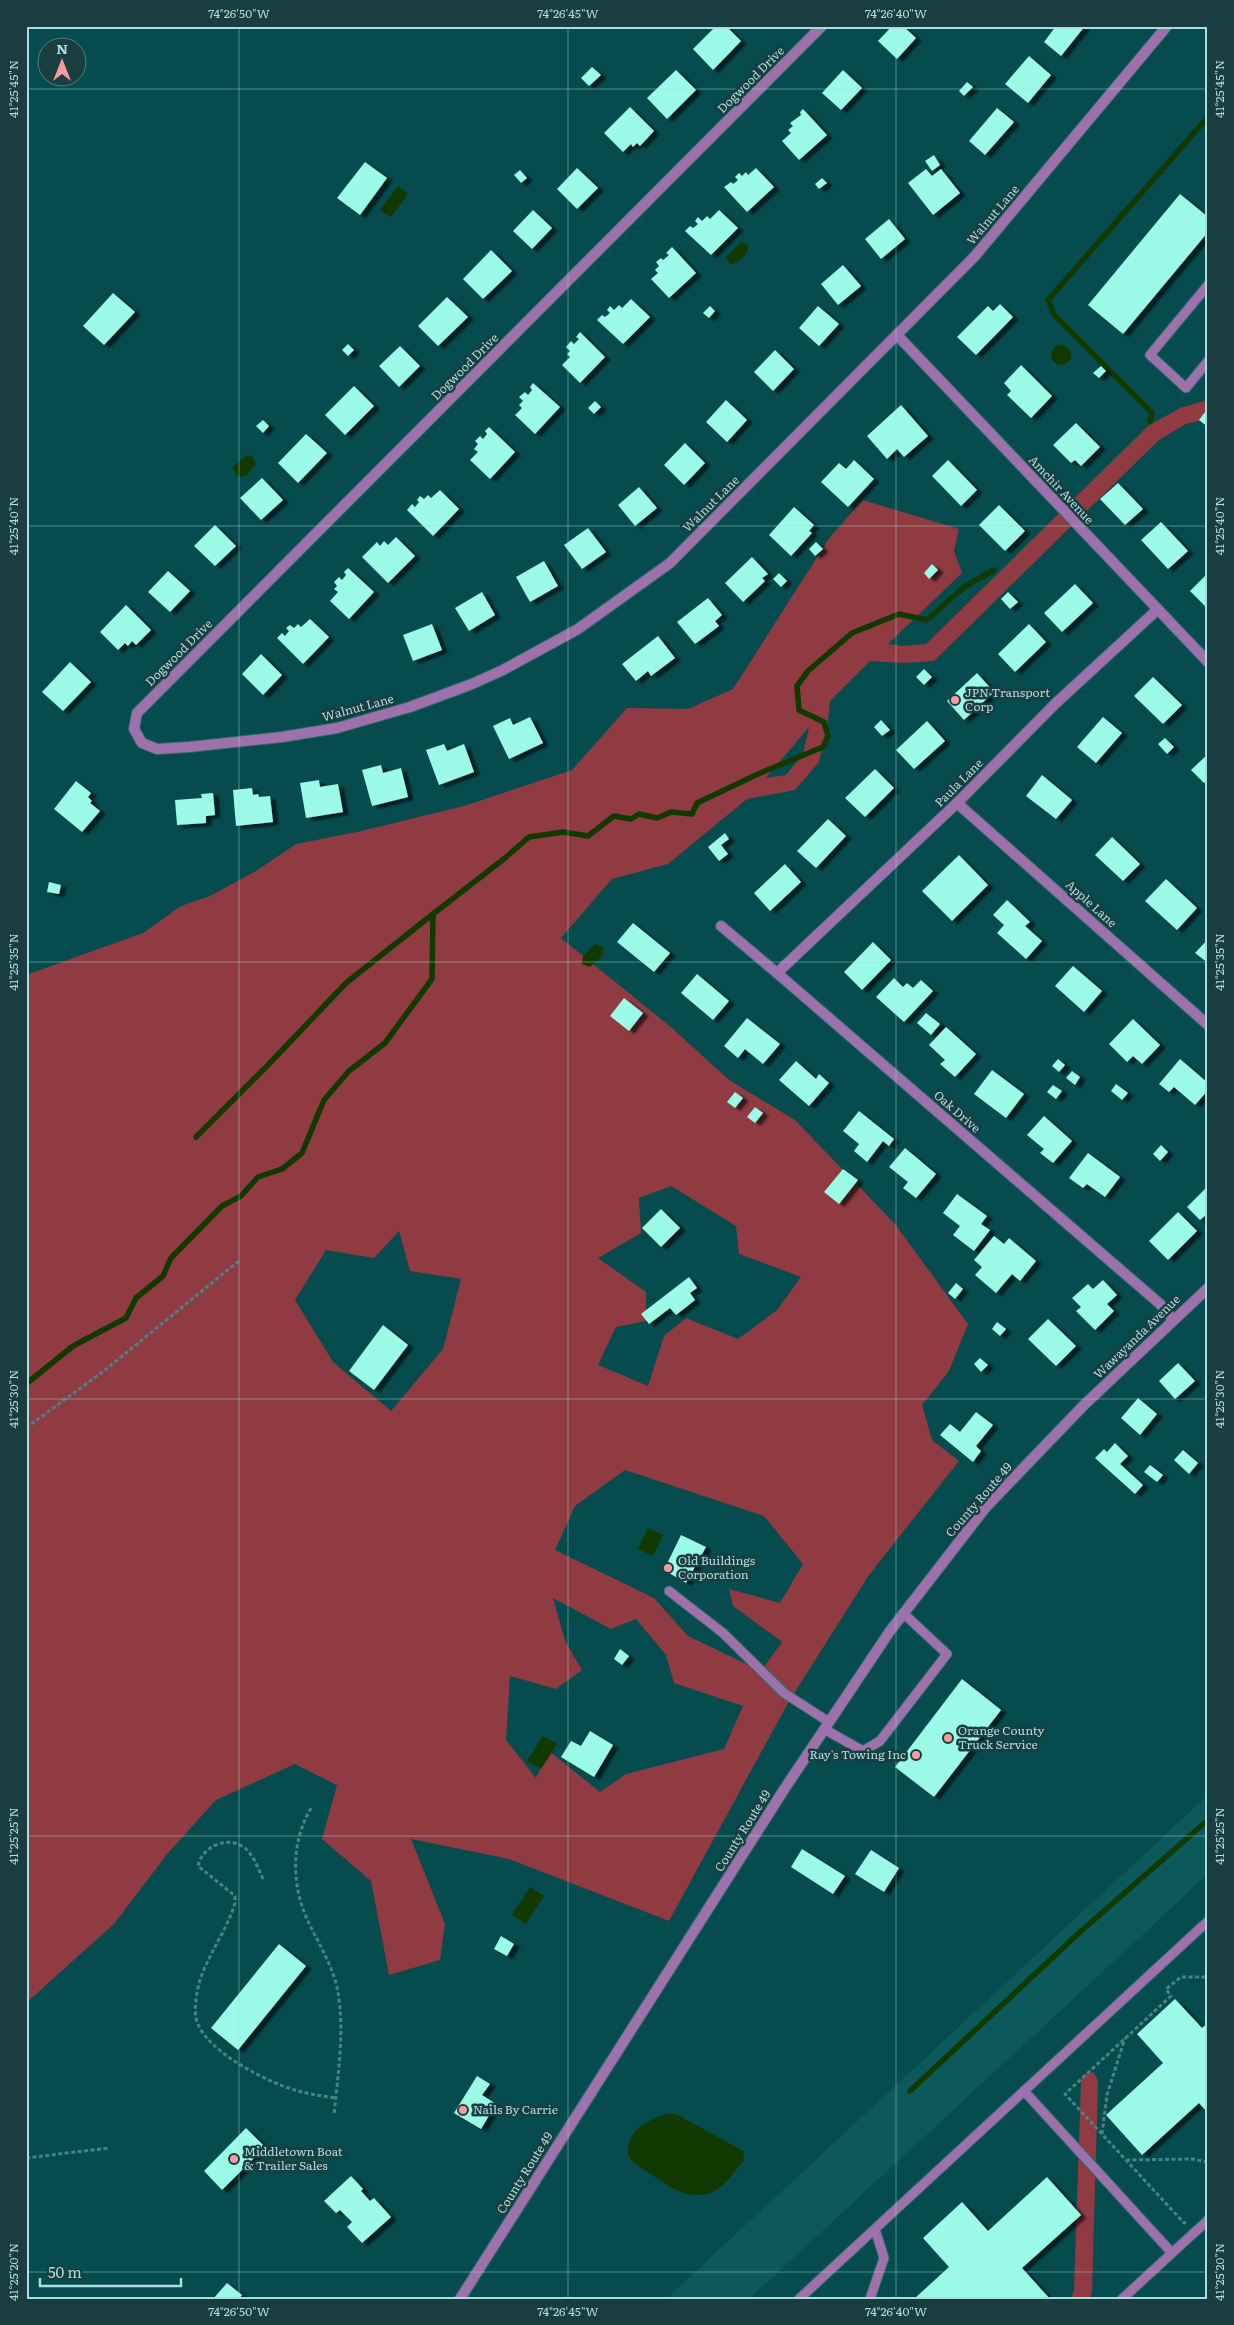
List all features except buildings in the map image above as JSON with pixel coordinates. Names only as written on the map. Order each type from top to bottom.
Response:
[{"type":"street","name":"Dogwood Drive","points":[[134,729],[134,720],[142,708],[822,26]]},
{"type":"street","name":"Walnut Lane","points":[[134,729],[142,743],[157,749],[282,737],[337,728],[410,707],[504,670],[578,629],[670,563],[975,256],[1166,26]]},
{"type":"street","name":"Amchir Avenue","points":[[897,335],[1208,662]]},
{"type":"street","name":"Paula Lane","points":[[777,973],[957,802],[1055,704],[1157,610]]},
{"type":"street","name":"Apple Lane","points":[[957,802],[1208,1025]]},
{"type":"street","name":"Oak Drive","points":[[720,926],[1160,1304],[1174,1320]]},
{"type":"street","name":"Wawayanda Avenue","points":[[1084,1405],[1208,1288]]},
{"type":"street","name":"County Route 49","points":[[460,2299],[827,1725],[904,1613],[986,1507],[1084,1405]]},
{"type":"lane","points":[[1208,285],[1150,355],[1186,388],[1208,361]]},
{"type":"lane","points":[[669,1591],[723,1633],[784,1693],[863,1751],[880,1741],[948,1654],[904,1613]]},
{"type":"lane","points":[[799,2299],[1208,1921]]},
{"type":"lane","points":[[1024,2091],[1172,2253]]},
{"type":"lane","points":[[1122,2299],[1208,2220]]},
{"type":"lane","points":[[870,2299],[884,2258],[875,2229]]},
{"type":"path","points":[[26,1428],[105,1370],[240,1260]]},
{"type":"path","points":[[311,1808],[303,1822],[297,1842],[297,1886],[300,1902],[330,1965],[336,1983],[340,2032],[334,2115]]},
{"type":"path","points":[[263,1879],[250,1853],[243,1846],[234,1843],[220,1843],[206,1850],[200,1858],[198,1866],[235,1896],[235,1903],[200,1980],[195,2006],[196,2019],[208,2041],[219,2051],[263,2077],[294,2090],[336,2098]]},
{"type":"path","points":[[1192,2217],[1184,2223],[1065,2094],[1171,1996],[1166,1989],[1181,1977],[1208,1977]]},
{"type":"path","points":[[1102,2134],[1108,2094],[1125,2038]]},
{"type":"path","points":[[26,2158],[109,2148]]},
{"type":"path","points":[[1126,2160],[1192,2159],[1208,2162]]},
{"type":"shaded area","points":[[398,186],[408,194],[391,217],[380,210]]},
{"type":"shaded area","points":[[741,242],[748,245],[747,252],[739,261],[730,264],[726,257]]},
{"type":"shaded area","points":[[1057,345],[1065,345],[1071,351],[1071,359],[1065,365],[1057,365],[1051,359],[1051,351]]},
{"type":"shaded area","points":[[1204,401],[1208,402],[1208,427],[1202,420],[1186,424],[1159,440],[934,661],[903,663],[870,661],[830,701],[828,721],[819,762],[795,790],[747,799],[668,864],[612,879],[561,938],[672,1028],[729,1080],[795,1120],[895,1224],[968,1324],[949,1371],[922,1405],[932,1440],[959,1461],[869,1575],[788,1703],[669,1921],[509,1859],[411,1839],[445,1924],[440,1960],[389,1975],[371,1881],[322,1839],[337,1785],[295,1764],[216,1800],[168,1853],[114,1924],[26,2003],[26,975],[143,933],[181,906],[210,896],[256,871],[296,844],[357,832],[464,806],[572,770],[627,708],[688,709],[733,689],[830,537],[863,500],[959,529],[954,551],[962,573],[888,644],[903,646],[926,644],[1148,426],[1180,408]],"holes":[[[809,727],[803,754],[786,775],[766,778]],[[671,1186],[736,1226],[739,1254],[801,1277],[777,1310],[738,1339],[686,1318],[664,1336],[648,1386],[598,1365],[616,1327],[646,1321],[646,1292],[598,1258],[641,1233],[639,1198]],[[399,1231],[410,1271],[461,1279],[443,1349],[391,1411],[333,1362],[295,1300],[326,1250],[374,1258]],[[625,1470],[764,1516],[803,1564],[780,1603],[729,1589],[733,1606],[782,1642],[761,1671],[688,1636],[654,1598],[555,1550],[575,1506]],[[553,1598],[611,1629],[636,1619],[666,1655],[674,1683],[743,1706],[724,1749],[626,1774],[600,1792],[549,1751],[536,1778],[506,1740],[510,1676],[556,1689],[582,1670],[565,1641]]]},
{"type":"shaded area","points":[[247,455],[252,456],[256,464],[247,475],[238,477],[233,469]]},
{"type":"shaded area","points":[[595,944],[603,947],[603,955],[590,967],[582,964],[583,956]]},
{"type":"shaded area","points":[[648,1528],[663,1535],[653,1556],[638,1549]]},
{"type":"shaded area","points":[[543,1736],[557,1744],[541,1769],[527,1761]]},
{"type":"shaded area","points":[[1208,1795],[1208,1873],[1150,1928],[749,2299],[666,2299]]},
{"type":"shaded area","points":[[530,1887],[544,1896],[526,1924],[512,1915]]},
{"type":"shaded area","points":[[1090,2072],[1094,2073],[1098,2081],[1092,2293],[1089,2299],[1071,2299],[1074,2290],[1081,2080],[1082,2076]]},
{"type":"shaded area","points":[[667,2114],[676,2114],[743,2151],[744,2160],[718,2189],[699,2195],[684,2193],[636,2165],[628,2155],[630,2140],[637,2129]]},
{"type":"waterway","points":[[1150,421],[1152,413],[1054,315],[1048,300],[1208,117]]},
{"type":"waterway","points":[[26,1384],[73,1346],[126,1318],[136,1298],[163,1276],[171,1258],[222,1206],[241,1196],[258,1177],[282,1169],[302,1153],[324,1100],[349,1071],[385,1043],[432,979],[433,914],[529,837],[563,832],[588,836],[614,816],[631,819],[639,814],[657,818],[671,812],[692,814],[697,803],[758,774],[823,747],[828,736],[824,722],[799,710],[797,686],[808,671],[852,633],[899,614],[927,620],[964,587],[994,570]]},
{"type":"waterway","points":[[196,1137],[346,983],[433,914]]},
{"type":"waterway","points":[[910,2091],[1080,1932],[1208,1820]]},
{"type":"place","name":"JPN Transport Corp","points":[[955,700]]},
{"type":"place","name":"Old Buildings Corporation","points":[[668,1568]]},
{"type":"place","name":"Orange County Truck Service","points":[[948,1738]]},
{"type":"place","name":"Ray's Towing Inc","points":[[916,1755]]},
{"type":"place","name":"Nails By Carrie","points":[[463,2110]]},
{"type":"place","name":"Middletown Boat & Trailer Sales","points":[[234,2159]]}]
